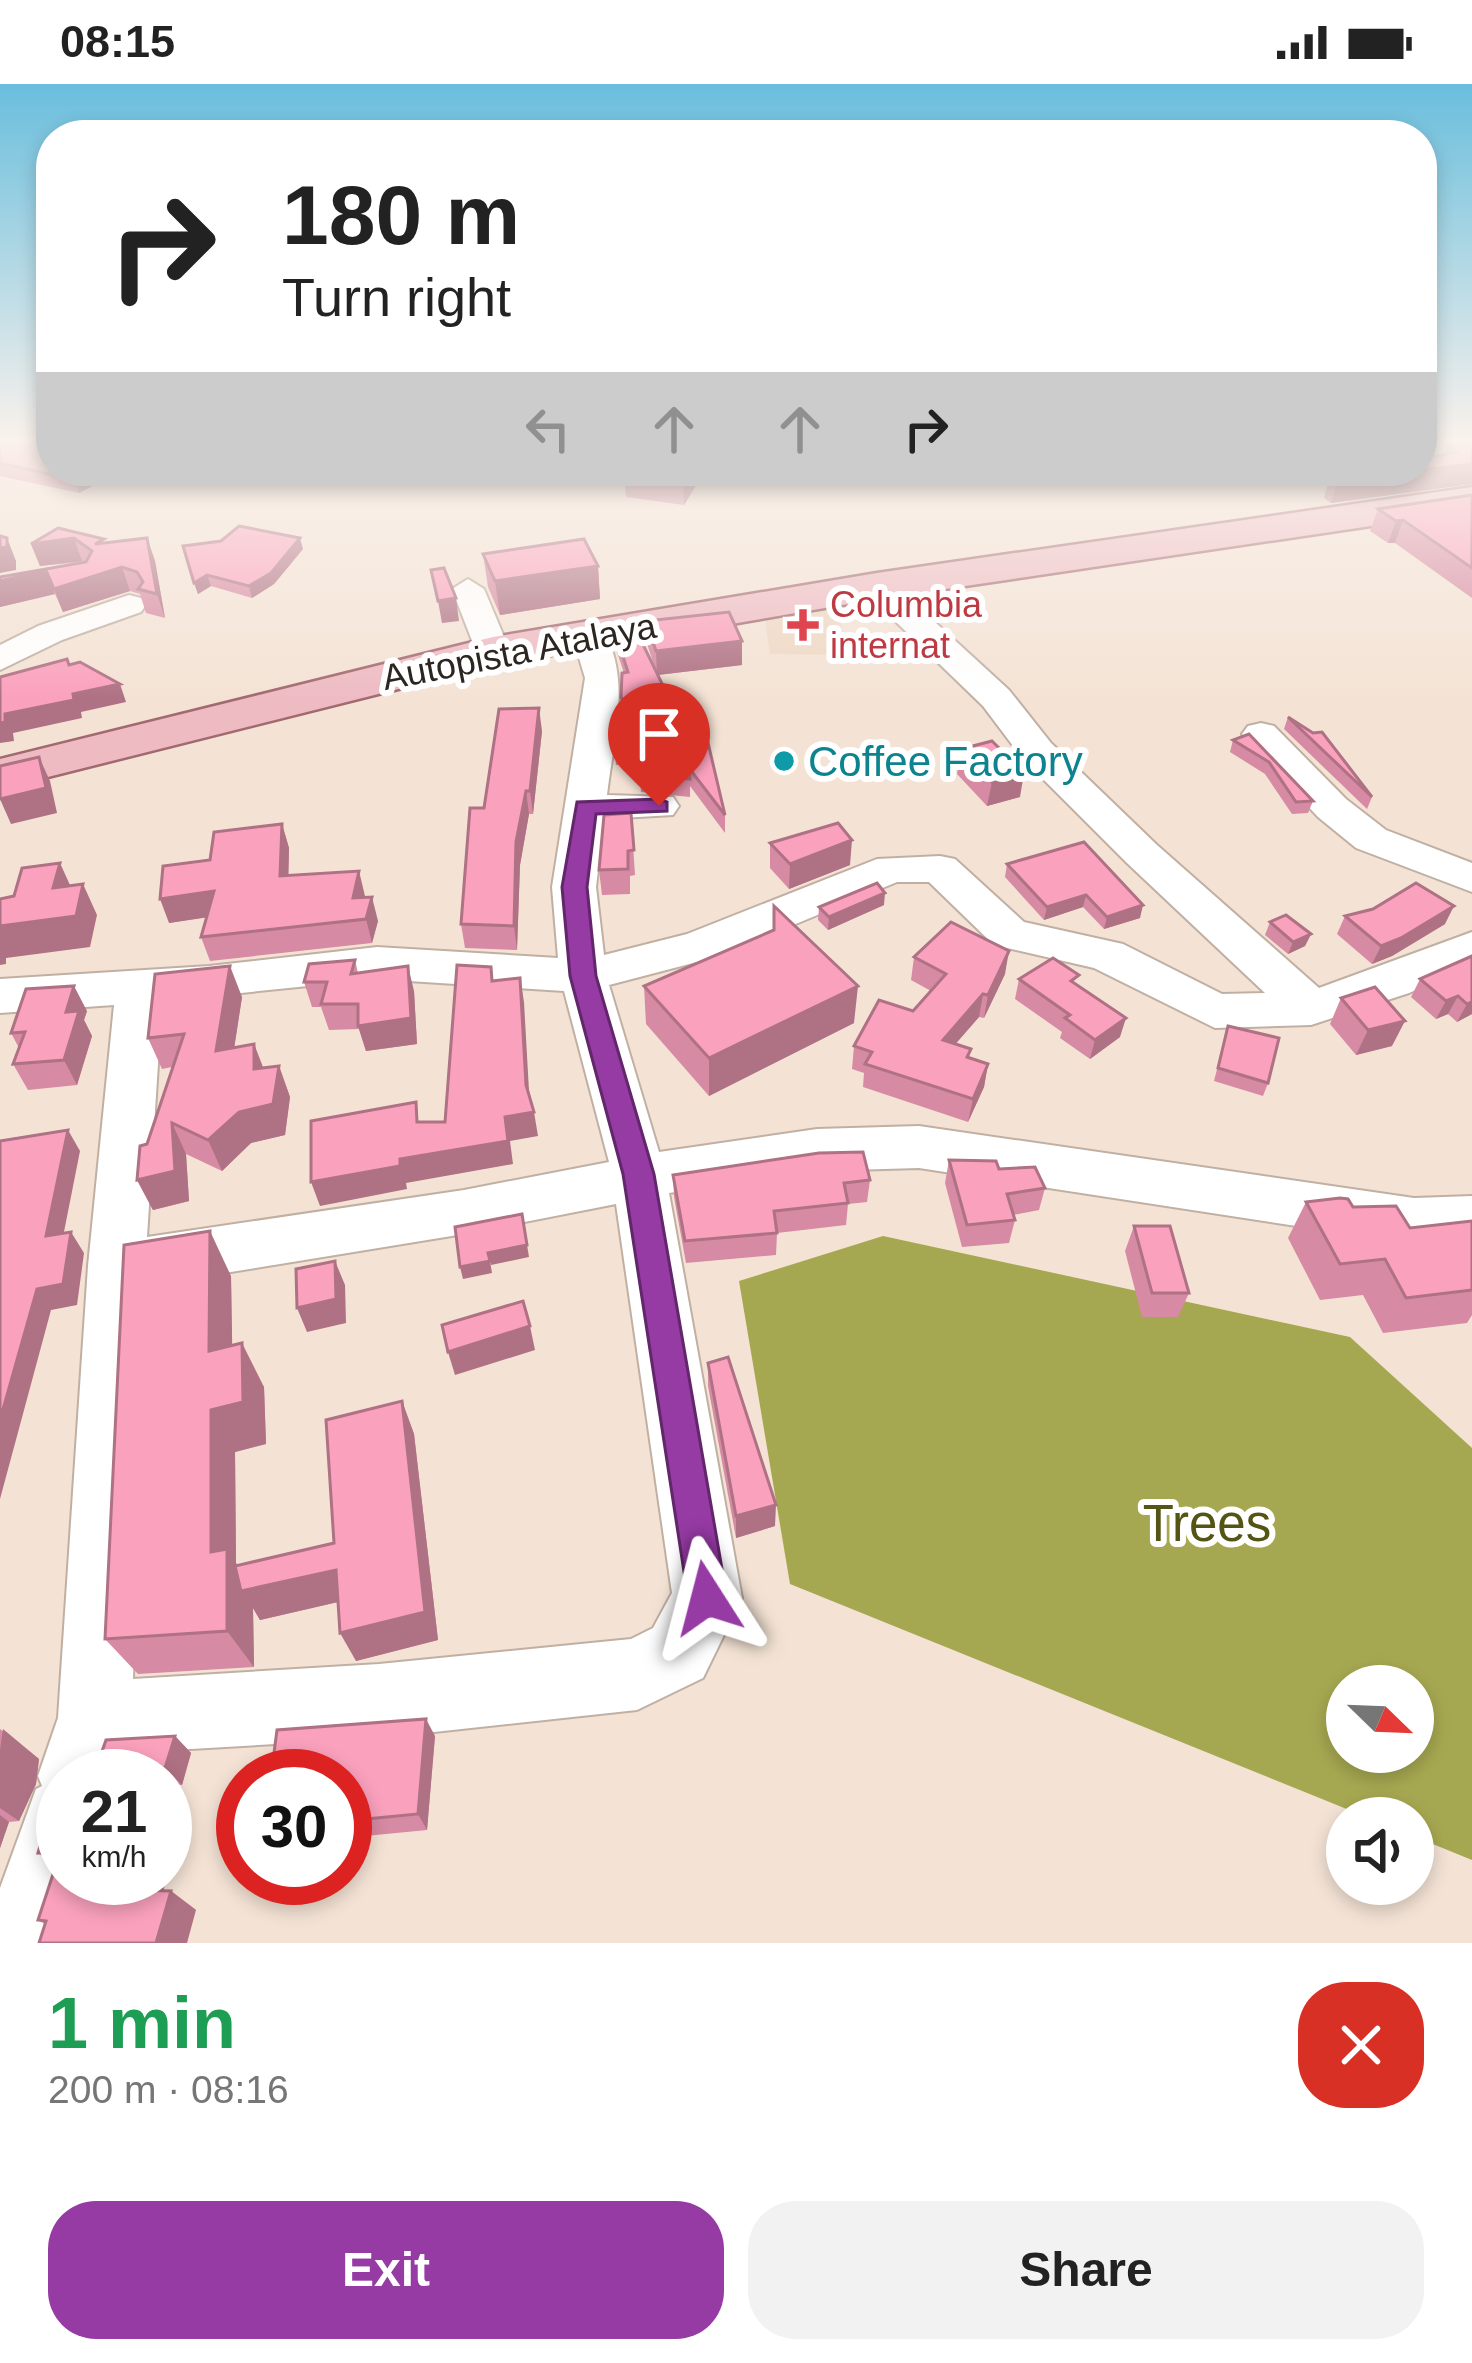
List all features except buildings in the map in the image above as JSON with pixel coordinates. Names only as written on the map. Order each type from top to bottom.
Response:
[{"type":"main road","name":"Autopista Atalaya","points":[[0,774],[494,651],[877,586],[1289,526]]},
{"type":"street","points":[[877,586],[996,698],[1036,751],[1311,1008]]},
{"type":"street","points":[[468,590],[494,651]]},
{"type":"street","points":[[0,659],[50,633],[128,605]]},
{"type":"street","points":[[139,987],[85,1747],[379,1701],[637,1674],[678,1653],[707,1598],[639,1174],[583,976],[574,887],[603,678],[590,634]]},
{"type":"street","points":[[1261,734],[1332,808],[1371,839],[1472,878]]},
{"type":"street","points":[[586,807],[659,806]]},
{"type":"street","points":[[0,996],[377,963],[583,976],[700,946],[892,868],[921,866],[940,868],[1010,934],[1107,955],[1215,1011],[1311,1008],[1392,982],[1472,946]]},
{"type":"street","points":[[117,1266],[464,1212],[639,1174],[817,1150],[919,1147],[1414,1221],[1472,1219]]},
{"type":"street","points":[[22,1943],[36,1900]]},
{"type":"shaded area","name":"Columbia internat","points":[[838,609],[847,655],[770,654],[764,613]]},
{"type":"green space","name":"Trees","points":[[883,1236],[1350,1337],[1472,1448],[1472,1860],[1434,1845],[1434,1797],[1326,1797],[1326,1801],[790,1584],[739,1281]]},
{"type":"place","name":"Columbia internat","points":[[803,625]]},
{"type":"place","name":"Coffee Factory","points":[[784,761]]},
{"type":"route","points":[[659,806],[586,807],[574,887],[583,976],[639,1174],[707,1598]]}]
